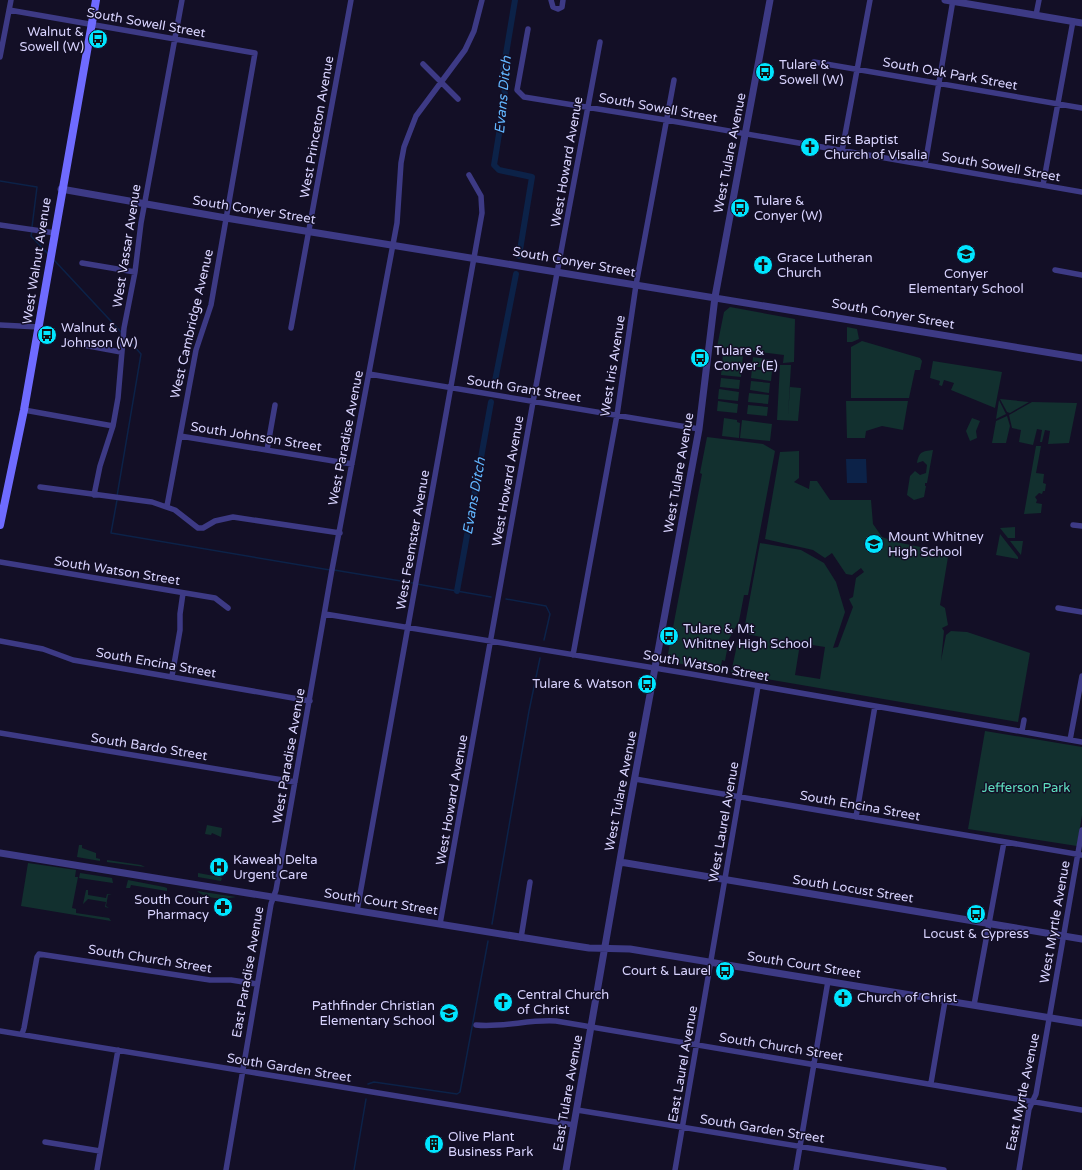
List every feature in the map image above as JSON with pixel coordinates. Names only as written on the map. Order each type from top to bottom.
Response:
[{"type":"main road","name":"West Walnut Avenue","points":[[0,525],[24,410],[55,233],[61,189],[96,0]]},
{"type":"street","points":[[0,57],[10,0]]},
{"type":"street","name":"West Vassar Avenue","points":[[94,495],[100,466],[113,426],[118,398],[121,352],[145,204],[182,0]]},
{"type":"street","name":"West Princeton Avenue","points":[[291,328],[310,231],[351,0]]},
{"type":"street","name":"West Paradise Avenue","points":[[274,897],[310,700],[327,595],[340,533],[397,223],[401,163],[404,147],[416,116],[465,50],[474,31],[482,0]]},
{"type":"street","points":[[551,0],[553,7],[558,9],[562,7],[564,0]]},
{"type":"street","name":"West Tulare Avenue","points":[[604,949],[700,429],[715,297],[770,0]]},
{"type":"street","points":[[842,151],[870,0]]},
{"type":"street","points":[[945,0],[1082,23]]},
{"type":"street","points":[[1036,15],[1038,0]]},
{"type":"street","points":[[925,165],[953,1]]},
{"type":"street","name":"South Sowell Street","points":[[9,10],[255,53]]},
{"type":"street","points":[[1044,185],[1073,21]]},
{"type":"street","name":"South Sowell Street","points":[[528,29],[517,90],[524,97],[1082,192]]},
{"type":"street","name":"West Howard Avenue","points":[[440,924],[533,402],[600,42]]},
{"type":"street","name":"West Cambridge Avenue","points":[[167,506],[196,350],[211,305],[255,53]]},
{"type":"street","name":"South Oak Park Street","points":[[814,62],[1082,108]]},
{"type":"street","points":[[423,64],[458,99]]},
{"type":"street","name":"West Iris Avenue","points":[[573,655],[617,415],[636,285],[674,80]]},
{"type":"street","name":"West Feemster Avenue","points":[[357,911],[452,388],[482,213],[481,196],[469,175]]},
{"type":"street","name":"South Conyer Street","points":[[61,189],[226,218],[1082,358]]},
{"type":"street","points":[[0,224],[55,233]]},
{"type":"street","points":[[82,262],[135,272]]},
{"type":"street","points":[[1055,270],[1082,274]]},
{"type":"street","points":[[0,326],[39,327]]},
{"type":"street","points":[[67,342],[121,352]]},
{"type":"street","name":"South Grant Street","points":[[369,374],[700,429]]},
{"type":"street","points":[[267,450],[275,405]]},
{"type":"street","points":[[24,410],[113,426]]},
{"type":"street","name":"South Johnson Street","points":[[180,436],[352,464]]},
{"type":"street","points":[[40,487],[94,495],[132,498],[167,506],[183,515],[198,528],[203,528],[215,521],[233,517],[340,533]]},
{"type":"street","points":[[1073,525],[1082,526]]},
{"type":"street","name":"South Watson Street","points":[[0,562],[215,598],[228,608]]},
{"type":"street","points":[[172,676],[180,630],[180,614],[183,593]]},
{"type":"street","points":[[1058,608],[1082,612]]},
{"type":"street","name":"South Watson Street","points":[[325,614],[1082,742]]},
{"type":"street","name":"South Encina Street","points":[[0,641],[43,649],[73,660],[310,700]]},
{"type":"street","points":[[1070,740],[1082,676]]},
{"type":"street","name":"West Laurel Avenue","points":[[711,962],[758,686]]},
{"type":"street","points":[[856,817],[875,706]]},
{"type":"street","points":[[1022,731],[1024,720]]},
{"type":"street","name":"South Bardo Street","points":[[0,733],[295,782]]},
{"type":"street","name":"South Encina Street","points":[[635,779],[1080,854]]},
{"type":"street","name":"West Myrtle Avenue","points":[[1050,1018],[1080,854],[1082,830]]},
{"type":"street","points":[[974,1005],[1004,842]]},
{"type":"street","name":"South Court Street","points":[[0,853],[521,938],[589,948],[630,949],[1082,1023]]},
{"type":"street","name":"South Locust Street","points":[[620,862],[1082,939]]},
{"type":"street","points":[[521,938],[530,882]]},
{"type":"street","name":"East Paradise Avenue","points":[[226,1170],[257,984],[274,897]]},
{"type":"street","name":"East Tulare Avenue","points":[[566,1170],[604,949]]},
{"type":"street","name":"South Church Street","points":[[22,1034],[37,957],[39,954],[210,980],[231,980],[257,984]]},
{"type":"street","name":"East Laurel Avenue","points":[[675,1170],[711,962]]},
{"type":"street","points":[[796,1170],[828,981]]},
{"type":"street","points":[[931,1083],[945,1001]]},
{"type":"street","name":"East Myrtle Avenue","points":[[1019,1170],[1029,1109],[1036,1094],[1050,1018]]},
{"type":"street","name":"South Church Street","points":[[476,1025],[503,1026],[542,1020],[931,1083],[1082,1110]]},
{"type":"street","name":"South Garden Street","points":[[0,1031],[574,1126]]},
{"type":"street","points":[[97,1170],[118,1050]]},
{"type":"street","name":"South Garden Street","points":[[577,1110],[944,1170]]},
{"type":"street","points":[[45,1142],[100,1151]]},
{"type":"green space","points":[[730,307],[795,319],[794,362],[783,363],[784,355],[717,347],[724,312]]},
{"type":"green space","points":[[847,327],[857,329],[859,339],[852,342],[847,342]]},
{"type":"green space","points":[[862,341],[920,358],[922,361],[920,370],[915,370],[909,398],[851,398],[851,347]]},
{"type":"green space","points":[[723,354],[743,356],[742,365],[722,363]]},
{"type":"green space","points":[[753,357],[773,360],[772,369],[752,366]]},
{"type":"green space","points":[[933,361],[1002,372],[995,408],[951,390],[954,383],[944,380],[942,386],[939,385],[940,381],[930,378]]},
{"type":"green space","points":[[780,365],[791,365],[788,416],[790,387],[801,388],[798,421],[777,420]]},
{"type":"green space","points":[[722,366],[742,368],[741,377],[721,375]]},
{"type":"green space","points":[[752,369],[772,371],[771,381],[751,378]]},
{"type":"green space","points":[[721,378],[740,380],[739,389],[720,387]]},
{"type":"green space","points":[[751,381],[770,383],[769,393],[750,390]]},
{"type":"green space","points":[[719,389],[739,392],[738,401],[718,399]]},
{"type":"green space","points":[[749,393],[769,395],[768,404],[748,402]]},
{"type":"green space","points":[[1000,399],[1029,402],[1010,413],[1007,412]]},
{"type":"green space","points":[[999,400],[1006,414],[996,419]]},
{"type":"green space","points":[[718,401],[738,404],[737,413],[717,411]]},
{"type":"green space","points":[[846,401],[908,401],[903,430],[882,426],[866,431],[865,438],[847,438]]},
{"type":"green space","points":[[1032,402],[1077,403],[1069,443],[1048,444],[1050,431],[1045,430],[1042,442],[1040,442],[1042,430],[1037,429],[1033,445],[1019,442],[1021,430],[1012,428],[1009,415]]},
{"type":"green space","points":[[748,405],[768,407],[767,416],[747,414]]},
{"type":"green space","points":[[1007,416],[1010,426],[1006,443],[992,443],[996,421]]},
{"type":"green space","points":[[724,418],[737,420],[737,422],[740,423],[739,438],[722,436]]},
{"type":"green space","points":[[972,418],[980,421],[976,431],[977,438],[970,441],[966,431]]},
{"type":"green space","points":[[742,420],[772,424],[770,441],[740,438]]},
{"type":"green space","points":[[707,437],[763,444],[775,451],[748,595],[744,595],[739,621],[729,639],[725,661],[722,660],[720,671],[671,662],[668,654],[702,474],[700,473]]},
{"type":"green space","points":[[1036,446],[1041,446],[1036,473],[1044,474],[1043,483],[1046,484],[1045,491],[1043,491],[1042,494],[1039,493],[1035,497],[1037,500],[1036,503],[1042,504],[1041,513],[1024,514]]},
{"type":"green space","points":[[933,450],[927,483],[925,483],[926,486],[924,497],[914,500],[907,495],[910,476],[915,471],[920,475],[926,473],[927,465],[923,461],[917,463],[918,459],[920,454]]},
{"type":"green space","points":[[799,451],[799,478],[794,482],[809,489],[810,481],[817,481],[830,500],[871,500],[873,524],[882,537],[896,542],[945,552],[948,557],[940,605],[945,608],[948,625],[942,628],[944,631],[941,661],[946,635],[951,631],[967,632],[1030,653],[1018,722],[731,673],[737,645],[743,641],[760,643],[761,637],[747,634],[744,630],[760,543],[801,550],[824,563],[836,582],[845,612],[833,648],[838,647],[853,607],[849,599],[853,597],[856,578],[864,572],[861,568],[852,575],[846,574],[832,553],[825,558],[813,550],[765,539],[780,452]],"holes":[[[787,641],[825,647],[820,679],[795,675],[799,650],[786,647]]]},
{"type":"green space","points":[[1015,527],[1015,538],[1008,538],[1000,528]]},
{"type":"green space","points":[[1000,534],[1018,557],[1018,559],[996,555]]},
{"type":"green space","points":[[1010,541],[1023,541],[1021,555]]},
{"type":"green space","name":"Jefferson Park","points":[[985,731],[1082,747],[1082,815],[1077,846],[968,829]]},
{"type":"green space","points":[[207,825],[222,828],[221,837],[212,833],[211,835],[205,834]]},
{"type":"green space","points":[[79,845],[82,845],[82,848],[96,853],[96,858],[100,859],[100,861],[77,857]]},
{"type":"green space","points":[[107,860],[141,865],[145,867],[107,862]]},
{"type":"green space","points":[[28,863],[76,870],[75,877],[78,877],[72,908],[76,909],[76,913],[109,918],[111,921],[21,906]]},
{"type":"green space","points":[[80,873],[112,878],[113,883],[79,878]]},
{"type":"green space","points":[[198,873],[222,878],[221,881],[198,877]]},
{"type":"green space","points":[[128,880],[164,887],[167,888],[167,891],[131,885],[130,888],[126,888]]},
{"type":"green space","points":[[86,890],[88,890],[88,895],[106,898],[107,894],[112,895],[108,895],[106,906],[109,908],[105,907],[106,902],[88,899],[83,904]]},
{"type":"green space","points":[[197,891],[236,897],[211,897]]},
{"type":"water","points":[[846,459],[866,459],[867,483],[847,483]]},
{"type":"waterway","name":"Evans Ditch","points":[[515,0],[503,72],[505,97],[494,165],[499,170],[532,177],[519,256]]},
{"type":"waterway","points":[[0,181],[37,187],[32,227]]},
{"type":"waterway","points":[[32,231],[31,236],[48,254]]},
{"type":"waterway","points":[[54,260],[122,333]]},
{"type":"waterway","name":"Evans Ditch","points":[[494,386],[516,274]]},
{"type":"waterway","points":[[117,496],[141,354],[125,336]]},
{"type":"waterway","name":"Evans Ditch","points":[[457,591],[491,402]]},
{"type":"waterway","points":[[117,500],[111,533],[330,570]]},
{"type":"waterway","points":[[334,570],[413,583]]},
{"type":"waterway","name":"Evans Ditch","points":[[417,584],[491,597]]},
{"type":"waterway","points":[[506,599],[546,606],[550,614],[544,640]]},
{"type":"waterway","points":[[492,924],[529,711],[540,658]]},
{"type":"waterway","points":[[368,1084],[374,1082],[457,1094],[460,1092],[488,941]]},
{"type":"waterway","points":[[354,1170],[366,1099]]},
{"type":"place","name":"Walnut & Sowell (W)","points":[[98,39]]},
{"type":"place","name":"Tulare & Sowell (W)","points":[[765,72]]},
{"type":"place","name":"First Baptist Church of Visalia","points":[[810,147]]},
{"type":"place","name":"Tulare & Conyer (W)","points":[[740,208]]},
{"type":"place","name":"Conyer Elementary School","points":[[966,254]]},
{"type":"place","name":"Grace Lutheran Church","points":[[763,265]]},
{"type":"place","name":"Walnut & Johnson (W)","points":[[47,335]]},
{"type":"place","name":"Tulare & Conyer (E)","points":[[700,358]]},
{"type":"place","name":"Mount Whitney High School","points":[[874,544]]},
{"type":"place","name":"Tulare & Mt Whitney High School","points":[[669,636]]},
{"type":"place","name":"Tulare & Watson","points":[[647,684]]},
{"type":"place","name":"Kaweah Delta Urgent Care","points":[[219,867]]},
{"type":"place","name":"South Court Pharmacy","points":[[223,907]]},
{"type":"place","name":"Locust & Cypress","points":[[976,914]]},
{"type":"place","name":"Court & Laurel","points":[[725,971]]},
{"type":"place","name":"Church of Christ","points":[[843,998]]},
{"type":"place","name":"Central Church of Christ","points":[[503,1002]]},
{"type":"place","name":"Pathfinder Christian Elementary School","points":[[449,1013]]},
{"type":"place","name":"Olive Plant Business Park","points":[[434,1144]]}]
